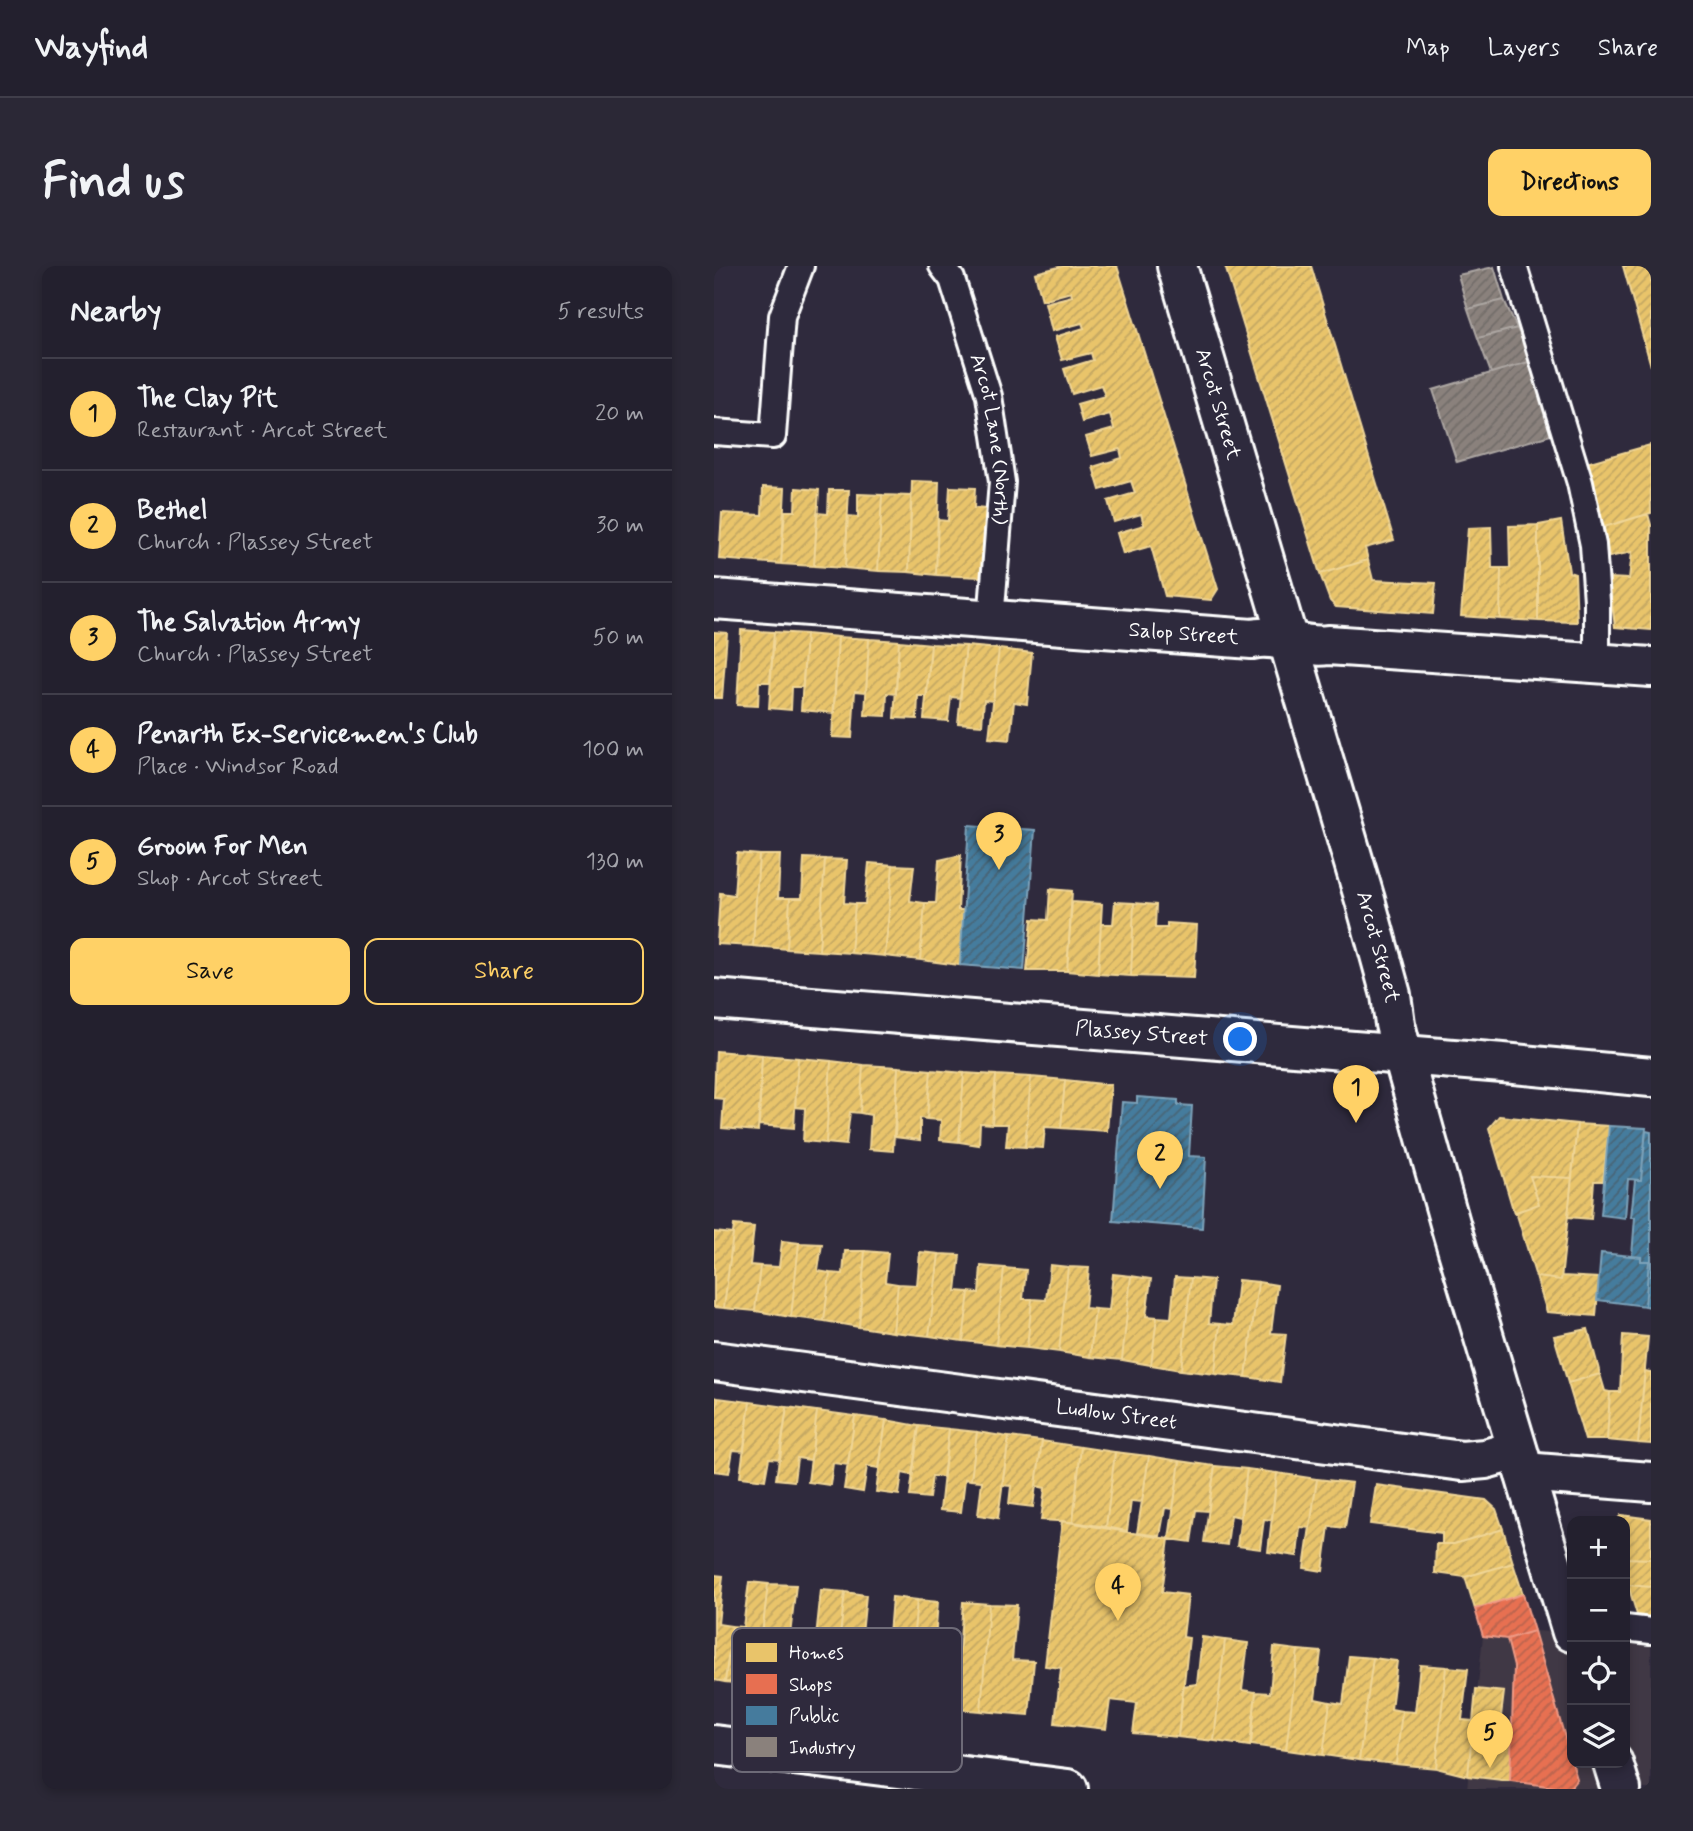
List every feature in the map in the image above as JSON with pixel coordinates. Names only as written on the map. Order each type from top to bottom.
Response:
[{"type":"street","name":"Arcot Street","points":[[1177,266],[1373,927],[1391,995],[1403,1056],[1567,1613]]},
{"type":"street","name":"Salop Street","points":[[714,599],[1252,639],[1262,636],[1315,647],[1328,645],[1651,667]]},
{"type":"street","name":"Plassey Street","points":[[714,999],[1651,1077]]},
{"type":"street","name":"Ludlow Street","points":[[714,1361],[1462,1461],[1521,1461],[1651,1482]]},
{"type":"street","points":[[714,1745],[732,1747]]},
{"type":"street","points":[[1615,1768],[1621,1789]]},
{"type":"street","points":[[927,1772],[1061,1789]]},
{"type":"lane","points":[[714,432],[773,436],[782,316],[801,266]]},
{"type":"lane","name":"Arcot Lane (North)","points":[[942,266],[953,279],[989,396],[1002,482],[991,621]]},
{"type":"lane","points":[[1514,266],[1583,495],[1593,545],[1597,601],[1597,663]]},
{"type":"lane","points":[[1630,1629],[1651,1631]]},
{"type":"shaded area","points":[[1534,1631],[1567,1633],[1567,1768],[1630,1768],[1630,1635],[1651,1636],[1651,1789],[1467,1789],[1483,1636],[1507,1639]]},
{"type":"building: Homes","points":[[1063,266],[1117,266],[1218,589],[1211,600],[1165,596],[1151,546],[1123,554],[1117,533],[1144,525],[1141,514],[1114,522],[1108,501],[1135,493],[1131,481],[1100,490],[1093,467],[1122,458],[1120,449],[1092,456],[1086,437],[1114,429],[1110,414],[1082,422],[1077,404],[1105,396],[1101,385],[1072,394],[1064,369],[1093,360],[1091,353],[1062,360],[1055,337],[1084,328],[1082,323],[1052,331],[1045,303],[1072,296],[1071,292],[1042,300],[1035,273]]},
{"type":"building: Homes","points":[[1225,266],[1311,266],[1394,540],[1365,548],[1368,560],[1320,574]]},
{"type":"building: Homes","points":[[1623,266],[1651,266],[1651,366]]},
{"type":"building: Homes","points":[[1650,445],[1651,513],[1604,527],[1583,464]]},
{"type":"building: Homes","points":[[912,481],[939,482],[936,575],[909,572]]},
{"type":"building: Homes","points":[[763,487],[785,488],[781,564],[719,559],[722,513],[762,515]]},
{"type":"building: Homes","points":[[950,487],[975,488],[974,508],[986,509],[981,577],[936,575],[938,520],[948,521]]},
{"type":"building: Homes","points":[[796,488],[819,490],[814,566],[781,564],[785,511],[795,511]]},
{"type":"building: Homes","points":[[829,490],[849,490],[845,568],[814,566],[817,513],[828,514]]},
{"type":"building: Homes","points":[[858,494],[882,495],[878,571],[845,568],[848,516],[858,517]]},
{"type":"building: Homes","points":[[882,495],[911,496],[909,572],[878,571]]},
{"type":"building: Homes","points":[[1648,514],[1651,525],[1651,630],[1615,627],[1609,578],[1629,579],[1632,552],[1609,557],[1604,527]]},
{"type":"building: Homes","points":[[1561,521],[1569,572],[1575,574],[1577,622],[1538,621],[1538,525]]},
{"type":"building: Homes","points":[[1538,525],[1538,621],[1500,619],[1501,568],[1510,568],[1509,526]]},
{"type":"building: Homes","points":[[1491,527],[1492,568],[1501,568],[1500,619],[1461,616],[1468,528]]},
{"type":"building: Homes","points":[[1368,560],[1373,580],[1436,583],[1433,614],[1336,607],[1330,601],[1320,574]]},
{"type":"building: Homes","points":[[741,630],[774,632],[770,682],[759,682],[758,706],[737,705]]},
{"type":"building: Homes","points":[[714,632],[727,633],[722,698],[714,698]]},
{"type":"building: Homes","points":[[774,632],[806,634],[803,687],[792,687],[791,710],[769,708]]},
{"type":"building: Homes","points":[[806,634],[838,637],[834,713],[801,710]]},
{"type":"building: Homes","points":[[838,637],[869,639],[866,692],[855,691],[852,738],[832,737]]},
{"type":"building: Homes","points":[[869,639],[899,641],[896,694],[887,693],[886,716],[865,715]]},
{"type":"building: Homes","points":[[899,641],[931,644],[927,696],[918,696],[917,719],[894,718]]},
{"type":"building: Homes","points":[[931,644],[966,646],[960,698],[951,697],[948,721],[924,719]]},
{"type":"building: Homes","points":[[966,646],[999,649],[993,701],[984,700],[982,725],[958,723]]},
{"type":"building: Homes","points":[[999,649],[1032,653],[1027,704],[1014,702],[1010,740],[989,738]]},
{"type":"building: Homes","points":[[737,853],[759,855],[753,946],[717,944],[720,893],[734,895]]},
{"type":"building: Homes","points":[[759,855],[780,855],[778,898],[790,898],[787,949],[753,946]]},
{"type":"building: Homes","points":[[961,855],[958,910],[963,910],[960,965],[920,960],[925,903],[936,903],[939,860]]},
{"type":"building: Homes","points":[[804,858],[825,859],[819,951],[787,949],[790,898],[802,898]]},
{"type":"building: Homes","points":[[825,859],[847,860],[844,903],[855,904],[851,953],[819,951]]},
{"type":"building: Homes","points":[[869,863],[893,865],[885,956],[851,953],[855,904],[865,904]]},
{"type":"building: Homes","points":[[893,865],[914,866],[910,901],[925,903],[920,960],[885,956]]},
{"type":"building: Homes","points":[[1050,889],[1072,891],[1067,971],[1027,971],[1032,919],[1048,920]]},
{"type":"building: Homes","points":[[1072,902],[1102,904],[1098,974],[1067,971]]},
{"type":"building: Homes","points":[[1115,902],[1134,903],[1131,976],[1098,974],[1101,924],[1113,924]]},
{"type":"building: Homes","points":[[1134,903],[1156,905],[1155,928],[1167,928],[1167,923],[1197,925],[1194,978],[1131,976]]},
{"type":"building: Homes","points":[[716,1051],[762,1055],[758,1131],[722,1128],[724,1099],[714,1098]]},
{"type":"building: Homes","points":[[762,1055],[798,1058],[794,1128],[759,1125]]},
{"type":"building: Homes","points":[[798,1058],[831,1061],[826,1143],[803,1141],[805,1108],[795,1107]]},
{"type":"building: Homes","points":[[831,1061],[863,1065],[860,1113],[850,1112],[846,1145],[826,1143]]},
{"type":"building: Homes","points":[[863,1065],[898,1067],[893,1151],[869,1149],[871,1115],[860,1113]]},
{"type":"building: Homes","points":[[898,1067],[931,1070],[927,1119],[920,1118],[920,1140],[895,1137]]},
{"type":"building: Homes","points":[[931,1070],[964,1073],[959,1142],[940,1140],[941,1120],[927,1119]]},
{"type":"building: Homes","points":[[964,1073],[996,1075],[992,1124],[980,1123],[979,1145],[959,1142]]},
{"type":"building: Homes","points":[[996,1075],[1031,1077],[1025,1147],[1006,1146],[1008,1124],[992,1124]]},
{"type":"building: Homes","points":[[1031,1077],[1065,1080],[1061,1128],[1045,1127],[1043,1148],[1025,1147]]},
{"type":"building: Homes","points":[[1065,1080],[1111,1085],[1107,1131],[1061,1128]]},
{"type":"building: Homes","points":[[1499,1116],[1577,1124],[1572,1178],[1530,1176],[1539,1204],[1514,1213],[1489,1128]]},
{"type":"building: Homes","points":[[1577,1124],[1609,1126],[1603,1181],[1594,1181],[1591,1219],[1568,1217]]},
{"type":"building: Homes","points":[[1530,1176],[1572,1178],[1561,1280],[1536,1277],[1516,1212],[1539,1204]]},
{"type":"building: Homes","points":[[734,1225],[754,1227],[750,1265],[760,1266],[755,1311],[724,1308]]},
{"type":"building: Homes","points":[[714,1232],[733,1234],[724,1308],[714,1307]]},
{"type":"building: Homes","points":[[782,1241],[799,1243],[791,1317],[755,1311],[760,1266],[779,1267]]},
{"type":"building: Homes","points":[[799,1243],[822,1244],[818,1271],[830,1273],[824,1321],[791,1317]]},
{"type":"building: Homes","points":[[845,1251],[865,1251],[859,1327],[824,1321],[830,1273],[843,1274]]},
{"type":"building: Homes","points":[[865,1251],[888,1253],[885,1282],[898,1284],[893,1332],[859,1327]]},
{"type":"building: Homes","points":[[920,1252],[939,1254],[929,1336],[893,1332],[898,1284],[917,1285]]},
{"type":"building: Homes","points":[[939,1254],[960,1255],[956,1291],[969,1292],[963,1341],[929,1336]]},
{"type":"building: Homes","points":[[1050,1265],[1068,1267],[1059,1352],[1027,1348],[1032,1299],[1046,1300]]},
{"type":"building: Homes","points":[[981,1266],[1004,1268],[996,1345],[963,1341],[969,1292],[979,1293]]},
{"type":"building: Homes","points":[[1068,1267],[1089,1268],[1085,1308],[1095,1309],[1090,1357],[1059,1352]]},
{"type":"building: Homes","points":[[1004,1268],[1026,1270],[1023,1299],[1032,1299],[1027,1348],[996,1345]]},
{"type":"building: Homes","points":[[1113,1274],[1131,1276],[1122,1360],[1090,1357],[1095,1309],[1109,1310]]},
{"type":"building: Homes","points":[[1131,1276],[1151,1279],[1146,1316],[1157,1317],[1151,1365],[1122,1360]]},
{"type":"building: Homes","points":[[1562,1276],[1599,1278],[1596,1316],[1547,1312],[1536,1277],[1561,1280]]},
{"type":"building: Homes","points":[[1175,1277],[1191,1278],[1181,1370],[1151,1365],[1157,1317],[1171,1318]]},
{"type":"building: Homes","points":[[1191,1278],[1213,1280],[1209,1323],[1220,1324],[1215,1374],[1181,1370]]},
{"type":"building: Homes","points":[[1238,1280],[1258,1282],[1246,1377],[1215,1374],[1220,1324],[1233,1325]]},
{"type":"building: Homes","points":[[1258,1282],[1277,1285],[1271,1333],[1286,1334],[1280,1382],[1246,1377]]},
{"type":"building: Homes","points":[[1588,1329],[1600,1374],[1568,1383],[1554,1336]]},
{"type":"building: Homes","points":[[1623,1335],[1648,1337],[1638,1443],[1607,1440],[1610,1392],[1620,1392]]},
{"type":"building: Homes","points":[[1645,1371],[1651,1372],[1651,1444],[1638,1443]]},
{"type":"building: Homes","points":[[1600,1374],[1605,1391],[1610,1392],[1607,1440],[1585,1440],[1568,1383]]},
{"type":"building: Homes","points":[[714,1397],[718,1398],[714,1429]]},
{"type":"building: Homes","points":[[718,1398],[750,1402],[744,1451],[733,1450],[729,1473],[714,1471],[714,1429]]},
{"type":"building: Homes","points":[[750,1402],[787,1407],[780,1459],[769,1458],[765,1480],[740,1477]]},
{"type":"building: Homes","points":[[787,1407],[817,1411],[811,1460],[797,1458],[794,1481],[776,1479]]},
{"type":"building: Homes","points":[[817,1411],[855,1416],[848,1465],[833,1463],[830,1485],[808,1482]]},
{"type":"building: Homes","points":[[855,1416],[886,1420],[879,1468],[867,1466],[863,1492],[844,1489]]},
{"type":"building: Homes","points":[[886,1420],[919,1426],[912,1475],[902,1473],[899,1495],[876,1492]]},
{"type":"building: Homes","points":[[919,1426],[949,1429],[943,1477],[932,1476],[929,1498],[910,1496]]},
{"type":"building: Homes","points":[[949,1429],[977,1432],[971,1480],[965,1479],[961,1512],[940,1510]]},
{"type":"building: Homes","points":[[977,1432],[1009,1437],[998,1518],[978,1515],[982,1481],[971,1480]]},
{"type":"building: Homes","points":[[1009,1437],[1042,1441],[1033,1507],[1009,1504],[1011,1486],[1002,1485]]},
{"type":"building: Homes","points":[[1042,1441],[1081,1447],[1073,1522],[1041,1520],[1045,1488],[1036,1486]]},
{"type":"building: Homes","points":[[1081,1447],[1115,1452],[1106,1527],[1073,1522]]},
{"type":"building: Homes","points":[[1115,1452],[1149,1456],[1142,1502],[1131,1501],[1127,1531],[1106,1527]]},
{"type":"building: Homes","points":[[1149,1456],[1180,1461],[1173,1509],[1165,1508],[1160,1536],[1137,1533]]},
{"type":"building: Homes","points":[[1180,1461],[1215,1466],[1208,1511],[1196,1510],[1191,1542],[1169,1539]]},
{"type":"building: Homes","points":[[1215,1466],[1247,1469],[1240,1517],[1231,1515],[1227,1545],[1204,1542]]},
{"type":"building: Homes","points":[[1247,1469],[1277,1473],[1272,1520],[1264,1519],[1260,1549],[1237,1546]]},
{"type":"building: Homes","points":[[1277,1473],[1317,1479],[1310,1528],[1300,1527],[1297,1556],[1268,1552]]},
{"type":"building: Homes","points":[[1317,1479],[1352,1483],[1345,1528],[1329,1526],[1323,1571],[1304,1568]]},
{"type":"building: Homes","points":[[1376,1485],[1486,1500],[1496,1509],[1503,1529],[1454,1544],[1442,1544],[1442,1533],[1370,1524]]},
{"type":"building: Homes","points":[[1630,1516],[1651,1519],[1651,1559],[1630,1558]]},
{"type":"building: Homes","points":[[1062,1521],[1169,1539],[1162,1592],[1188,1595],[1183,1637],[1189,1638],[1178,1737],[1133,1733],[1137,1703],[1110,1700],[1106,1729],[1055,1723],[1061,1668],[1045,1666]]},
{"type":"building: Homes","points":[[1503,1529],[1513,1563],[1465,1577],[1435,1573],[1436,1544],[1454,1544]]},
{"type":"building: Homes","points":[[1630,1558],[1651,1559],[1651,1587],[1630,1585]]},
{"type":"building: Homes","points":[[1513,1563],[1523,1594],[1475,1609],[1465,1577]]},
{"type":"building: Homes","points":[[714,1575],[723,1576],[718,1624],[732,1626],[725,1682],[714,1680]]},
{"type":"building: Homes","points":[[749,1582],[768,1584],[763,1628],[732,1628],[732,1683],[725,1682],[732,1626],[743,1627]]},
{"type":"building: Homes","points":[[768,1584],[796,1585],[791,1628],[763,1628]]},
{"type":"building: Homes","points":[[1630,1585],[1651,1587],[1651,1619],[1638,1618]]},
{"type":"building: Homes","points":[[821,1590],[845,1592],[841,1628],[817,1628]]},
{"type":"building: Homes","points":[[845,1592],[866,1595],[863,1628],[841,1628]]},
{"type":"building: Homes","points":[[892,1597],[917,1600],[914,1628],[890,1628]]},
{"type":"building: Homes","points":[[917,1600],[938,1602],[936,1628],[914,1628]]},
{"type":"building: Homes","points":[[963,1602],[989,1604],[981,1711],[962,1710]]},
{"type":"building: Homes","points":[[989,1604],[1017,1605],[1012,1660],[1034,1661],[1029,1715],[981,1711]]},
{"type":"building: Homes","points":[[1202,1637],[1225,1640],[1214,1741],[1178,1737],[1183,1686],[1197,1684]]},
{"type":"building: Homes","points":[[1225,1640],[1248,1643],[1242,1690],[1256,1692],[1250,1746],[1214,1741]]},
{"type":"building: Homes","points":[[1274,1647],[1298,1650],[1286,1750],[1251,1745],[1256,1692],[1270,1693]]},
{"type":"building: Homes","points":[[1298,1650],[1321,1652],[1315,1699],[1330,1702],[1323,1755],[1286,1750]]},
{"type":"building: Homes","points":[[1349,1656],[1373,1658],[1359,1760],[1323,1755],[1330,1702],[1343,1704]]},
{"type":"building: Homes","points":[[1373,1658],[1397,1661],[1391,1709],[1402,1711],[1396,1764],[1359,1760]]},
{"type":"building: Homes","points":[[1420,1665],[1446,1667],[1436,1768],[1396,1764],[1402,1711],[1415,1712]]},
{"type":"building: Homes","points":[[1446,1667],[1468,1669],[1462,1720],[1473,1721],[1468,1776],[1436,1768]]},
{"type":"building: Homes","points":[[1476,1689],[1504,1692],[1500,1724],[1514,1726],[1510,1781],[1468,1776]]},
{"type":"building: Shops","points":[[1523,1594],[1534,1631],[1507,1639],[1483,1636],[1475,1609]]},
{"type":"building: Shops","points":[[1534,1631],[1567,1745],[1567,1768],[1574,1768],[1577,1779],[1569,1789],[1510,1781],[1514,1667],[1507,1639]]},
{"type":"building: Public","points":[[969,825],[1035,830],[1024,970],[960,965]]},
{"type":"building: Public","points":[[1137,1097],[1178,1100],[1178,1105],[1192,1106],[1189,1156],[1206,1157],[1202,1228],[1113,1221],[1122,1102],[1137,1103]]},
{"type":"building: Public","points":[[1609,1126],[1646,1128],[1641,1180],[1628,1179],[1625,1218],[1601,1215]]},
{"type":"building: Public","points":[[1646,1131],[1651,1132],[1651,1307],[1645,1306],[1649,1261],[1641,1261],[1641,1257],[1632,1256],[1635,1217],[1631,1217],[1635,1180],[1641,1180]]},
{"type":"building: Public","points":[[1601,1253],[1641,1257],[1641,1261],[1649,1261],[1645,1306],[1597,1300]]},
{"type":"building: Industry","points":[[1494,267],[1504,300],[1468,309],[1458,275]]},
{"type":"building: Industry","points":[[1504,300],[1517,328],[1478,338],[1468,309]]},
{"type":"building: Industry","points":[[1517,328],[1532,361],[1491,373],[1478,338]]},
{"type":"building: Industry","points":[[1532,361],[1554,434],[1457,462],[1433,390]]},
{"type":"place","name":"The Salvation Army","points":[[999,870]]},
{"type":"place","name":"The Clay Pit","points":[[1356,1123]]},
{"type":"place","name":"Bethel","points":[[1160,1189]]},
{"type":"place","name":"Penarth Ex-Servicemen's Club","points":[[1118,1621]]},
{"type":"place","name":"Groom For Men","points":[[1490,1768]]}]
